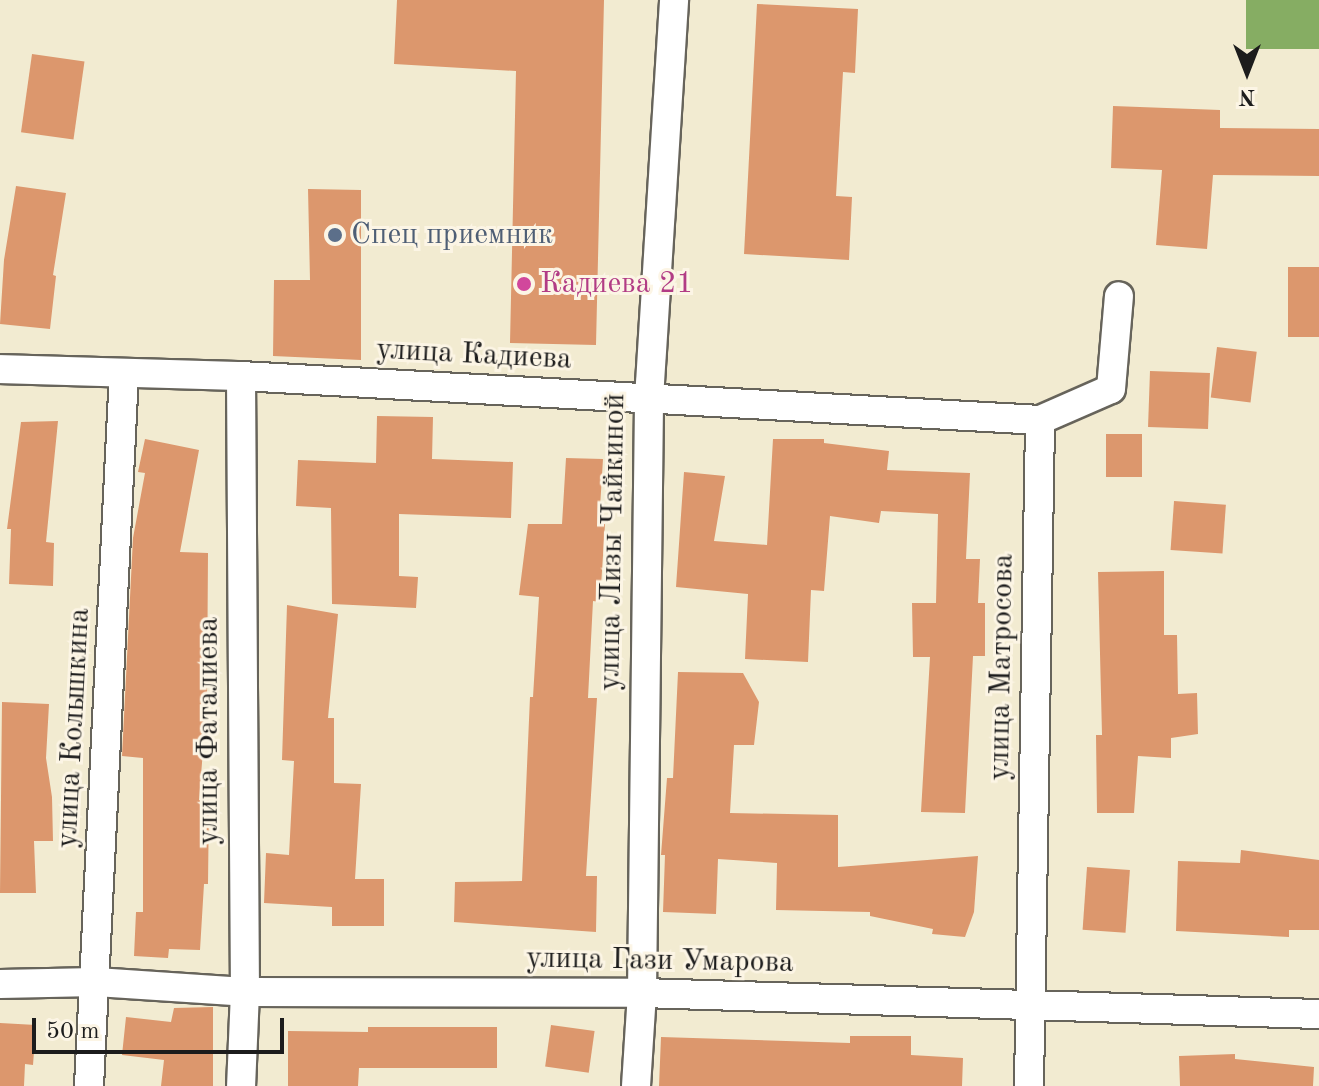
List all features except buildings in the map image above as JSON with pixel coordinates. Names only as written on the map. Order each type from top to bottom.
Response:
[{"type":"street","name":"улица Лизы Чайкиной","points":[[636,1086],[642,993],[649,399],[674,0]]},
{"type":"street","points":[[1040,420],[1111,389],[1119,296]]},
{"type":"street","name":"улица Кадиева","points":[[0,369],[241,376],[1040,420]]},
{"type":"street","name":"улица Колышкина","points":[[89,1086],[124,373]]},
{"type":"street","name":"улица Фаталиева","points":[[241,376],[245,992],[241,1086]]},
{"type":"street","name":"улица Матросова","points":[[1029,1086],[1040,420]]},
{"type":"street","name":"улица Гази Умарова","points":[[0,984],[96,982],[245,992],[642,993],[1032,1002],[1319,1014]]},
{"type":"green space","points":[[1246,0],[1319,0],[1319,49],[1246,49]]},
{"type":"place","name":"Спец приемник","points":[[335,235]]},
{"type":"place","name":"Кадиева 21","points":[[524,284]]}]
